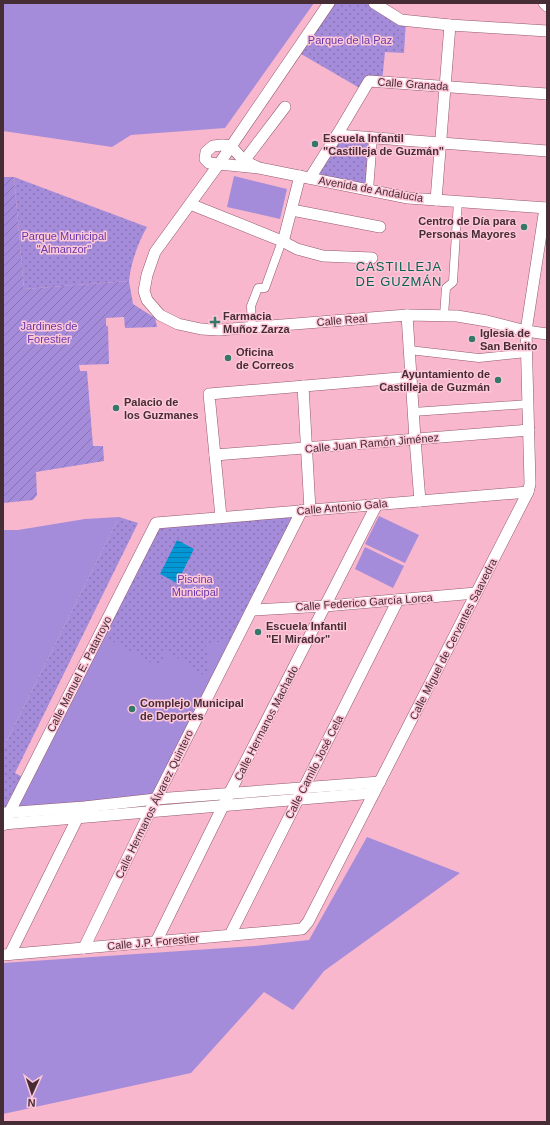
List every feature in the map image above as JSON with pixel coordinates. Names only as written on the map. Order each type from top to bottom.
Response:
[{"type":"street","name":"Calle Real","points":[[329,3],[219,164],[155,252],[145,279],[144,291],[147,300],[160,314],[178,324],[201,329],[219,330],[252,328],[407,315],[444,315],[487,321],[526,331],[547,334]]},
{"type":"street","points":[[374,3],[401,20],[450,25],[547,31]]},
{"type":"street","points":[[544,3],[547,6]]},
{"type":"street","points":[[436,200],[450,25]]},
{"type":"street","name":"Calle Granada","points":[[283,242],[292,210],[305,177],[337,135],[369,80],[547,94]]},
{"type":"street","points":[[244,162],[285,107]]},
{"type":"street","points":[[337,135],[547,151]]},
{"type":"street","points":[[369,190],[372,138]]},
{"type":"street","points":[[219,164],[209,163],[205,159],[206,152],[213,146],[222,145],[230,146],[244,162],[259,168]]},
{"type":"street","name":"Avenida de Andalucía","points":[[219,164],[259,168],[408,198],[546,208]]},
{"type":"street","points":[[444,315],[446,288],[453,282],[458,201]]},
{"type":"street","points":[[190,204],[297,249],[323,256],[372,258]]},
{"type":"street","name":"Calle Miguel de Cervantes Saavedra","points":[[302,929],[308,922],[528,492],[530,484],[526,331],[542,253],[546,208]]},
{"type":"street","points":[[292,210],[380,227]]},
{"type":"street","points":[[252,328],[251,306],[253,300],[258,288],[265,288],[283,242]]},
{"type":"street","points":[[407,315],[420,501]]},
{"type":"street","points":[[409,350],[479,358],[526,353]]},
{"type":"street","points":[[220,517],[209,394],[411,376]]},
{"type":"street","points":[[303,386],[306,448],[306,510]]},
{"type":"street","points":[[413,412],[528,404]]},
{"type":"street","name":"Calle Juan Ramón Jiménez","points":[[215,455],[529,430]]},
{"type":"street","name":"Calle Antonio Gala","points":[[156,523],[528,492]]},
{"type":"street","name":"Calle Hermanos Machado","points":[[156,942],[229,794],[377,504]]},
{"type":"street","name":"Calle Hermanos Álvarez Quintero","points":[[84,948],[156,799],[252,610],[306,510]]},
{"type":"street","name":"Calle Manuel E. Patarroyo","points":[[3,825],[6,813],[156,523]]},
{"type":"street","name":"Calle Federico García Lorca","points":[[252,610],[325,606],[476,593]]},
{"type":"street","name":"Calle Camilo José Cela","points":[[230,935],[398,600]]},
{"type":"street","points":[[6,813],[156,799],[380,782]]},
{"type":"street","points":[[3,825],[374,793]]},
{"type":"street","points":[[7,954],[84,806]]},
{"type":"street","name":"Calle J.P. Forestier","points":[[7,954],[302,929]]},
{"type":"green space","points":[[3,3],[314,3],[225,128],[131,135],[112,147],[3,131]]},
{"type":"green space","name":"Parque de la Paz","points":[[329,3],[374,3],[406,20],[404,53],[385,52],[382,82],[363,90],[296,51]]},
{"type":"green space","points":[[337,135],[373,138],[369,190],[310,178]]},
{"type":"green space","points":[[234,176],[287,189],[280,219],[227,207]]},
{"type":"green space","name":"Jardines de Forestier","points":[[3,177],[14,177],[24,289],[129,281],[133,304],[155,318],[157,327],[125,328],[124,317],[106,318],[106,326],[108,326],[109,364],[79,365],[80,371],[87,371],[93,446],[103,446],[104,461],[36,472],[37,495],[33,500],[3,503]]},
{"type":"green space","name":"Parque Municipal \"Almanzor\"","points":[[14,177],[147,227],[135,253],[129,281],[24,289]]},
{"type":"green space","name":"Complejo Municipal de Deportes","points":[[302,510],[156,799],[9,813],[156,523]]},
{"type":"green space","points":[[379,516],[419,535],[405,563],[365,544]]},
{"type":"green space","points":[[119,517],[3,748],[3,530],[18,530],[85,519]]},
{"type":"green space","points":[[119,517],[138,523],[15,773],[26,779],[9,813],[3,810],[3,748]]},
{"type":"green space","name":"Piscina Municipal","points":[[294,517],[230,641],[205,643],[208,656],[206,676],[189,668],[189,664],[166,652],[159,667],[105,637],[159,529]]},
{"type":"green space","points":[[365,547],[404,566],[393,588],[355,569]]},
{"type":"green space","points":[[367,837],[460,873],[324,971],[293,1010],[264,992],[191,1073],[3,1114],[3,963],[255,946],[309,940]]},
{"type":"water","points":[[177,540],[194,549],[177,583],[160,574]]},
{"type":"place","name":"Escuela Infantil \"Castilleja de Guzmán\"","points":[[315,144]]},
{"type":"place","name":"Centro de Día para Personas Mayores","points":[[524,227]]},
{"type":"place","name":"Farmacia Muñoz Zarza","points":[[215,322]]},
{"type":"place","name":"Iglesia de San Benito","points":[[472,339]]},
{"type":"place","name":"Oficina de Correos","points":[[228,358]]},
{"type":"place","name":"Ayuntamiento de Castilleja de Guzmán","points":[[498,380]]},
{"type":"place","name":"Palacio de los Guzmanes","points":[[116,408]]},
{"type":"place","name":"Escuela Infantil \"El Mirador\"","points":[[258,632]]},
{"type":"place","name":"Complejo Municipal de Deportes","points":[[132,709]]},
{"type":"district","name":"CASTILLEJA DE GUZMÁN","points":[[399,274]]}]
